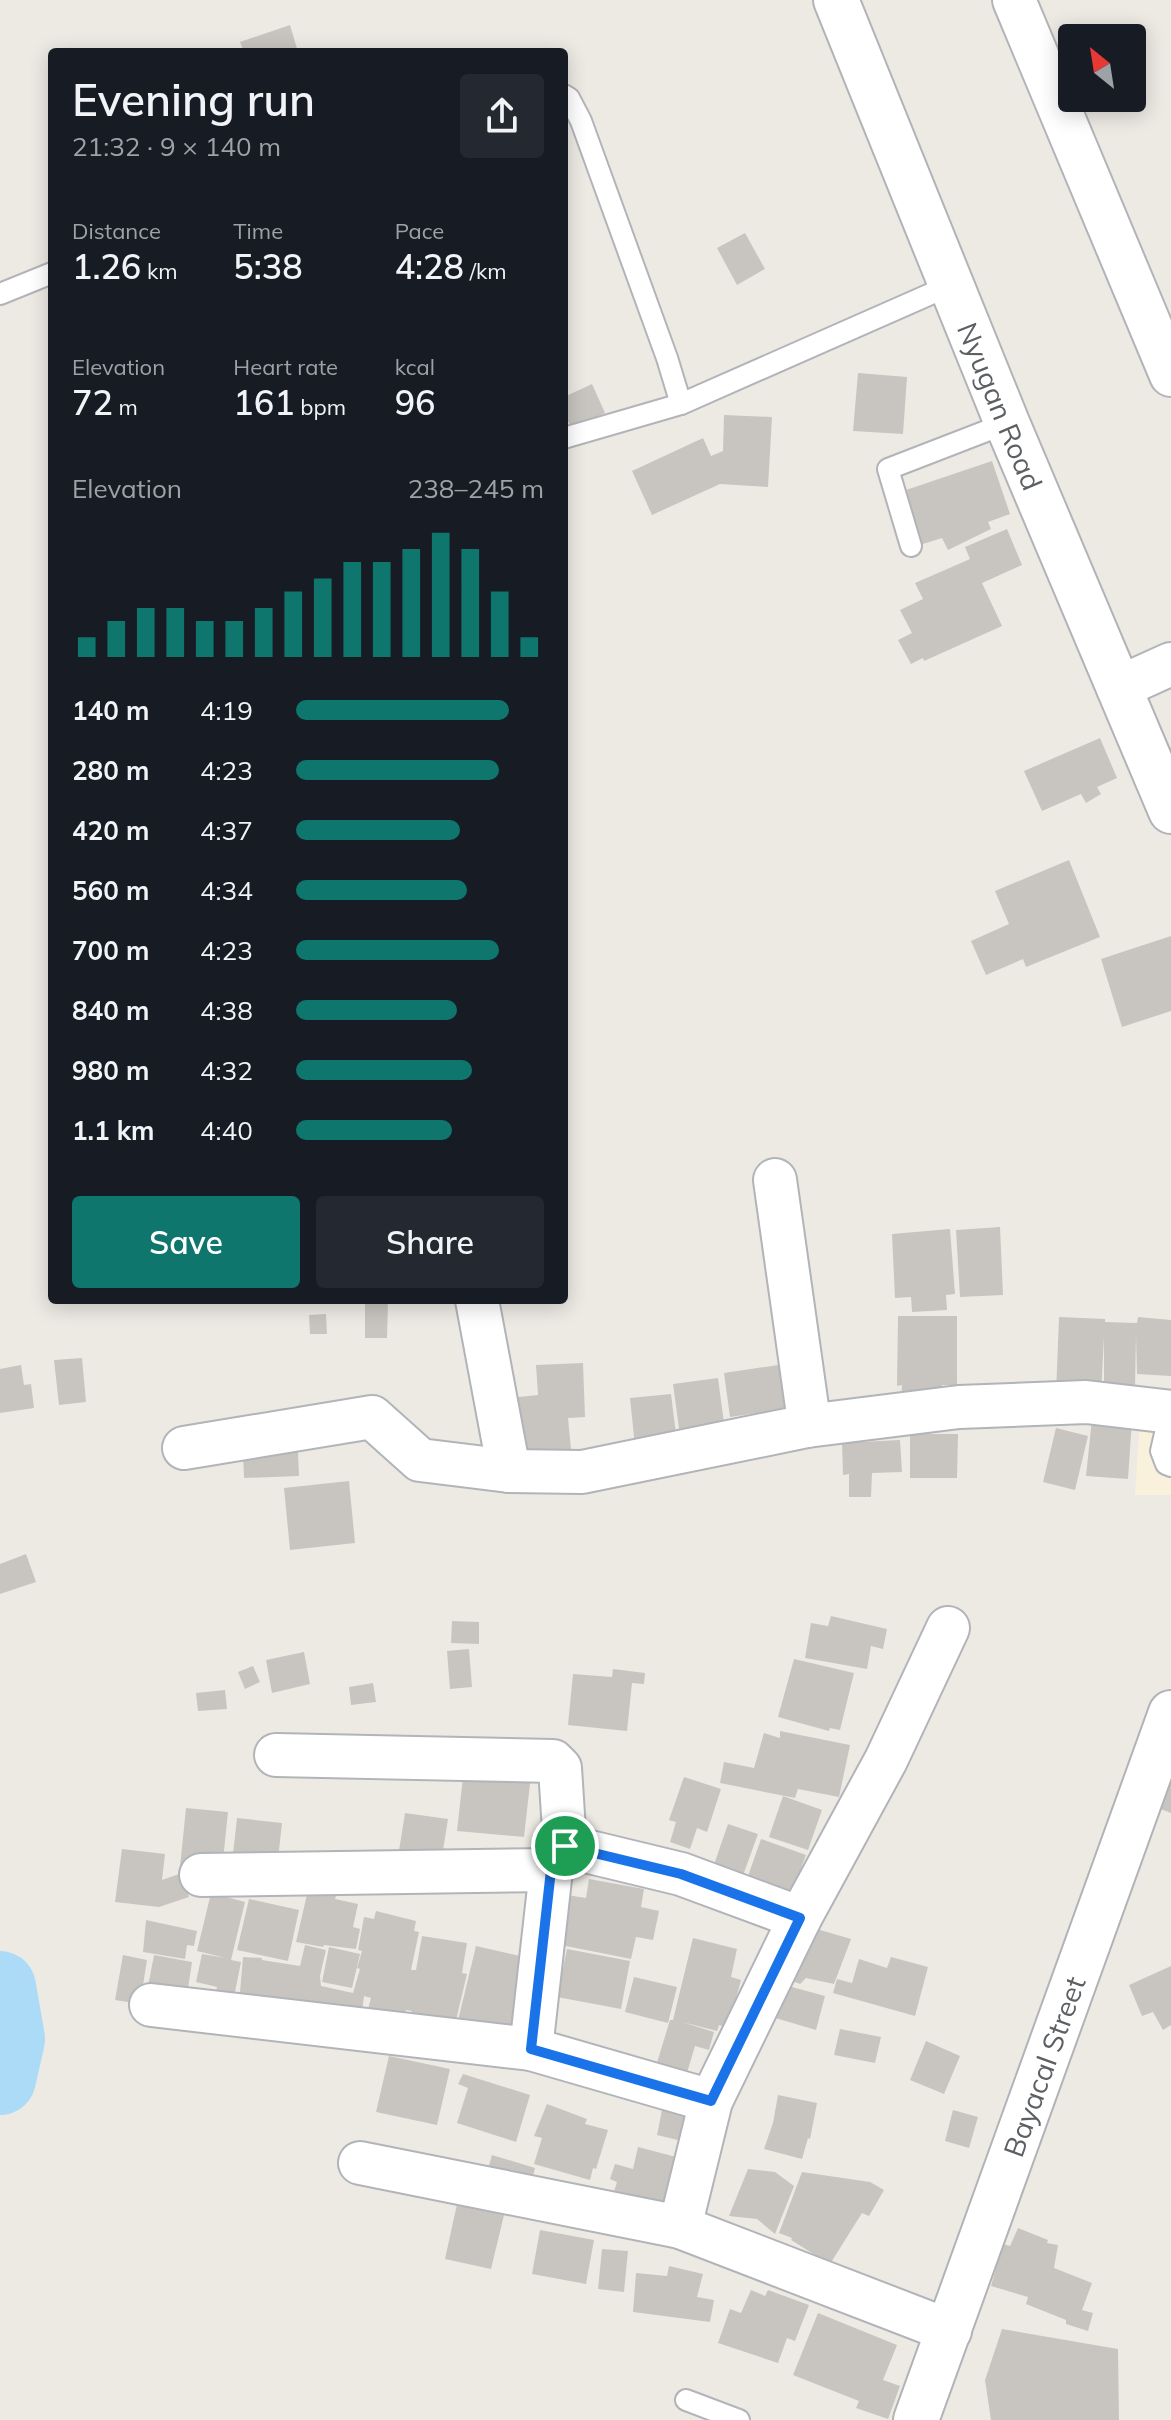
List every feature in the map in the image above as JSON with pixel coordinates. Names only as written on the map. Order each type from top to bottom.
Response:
[{"type":"main road","name":"Nyugan Road","points":[[836,0],[1007,423],[1171,811]]},
{"type":"main road","name":"Bayacal Street","points":[[916,2420],[1171,1713]]},
{"type":"street","points":[[1014,0],[1171,375]]},
{"type":"street","points":[[1118,688],[1171,664]]},
{"type":"street","points":[[775,1180],[807,1407],[807,1426]]},
{"type":"street","points":[[478,1304],[509,1471]]},
{"type":"street","points":[[184,1448],[372,1417],[420,1460],[509,1471],[582,1472],[807,1426],[959,1407],[1086,1402],[1171,1412]]},
{"type":"street","points":[[680,2227],[711,2101],[800,1918],[886,1760],[948,1628]]},
{"type":"street","points":[[276,1755],[553,1761],[560,1768],[558,1858],[531,2049]]},
{"type":"street","points":[[201,1875],[558,1858],[681,1874],[800,1918]]},
{"type":"street","points":[[151,2005],[531,2049],[711,2101]]},
{"type":"street","points":[[360,2163],[680,2227],[950,2331]]},
{"type":"lane","points":[[568,97],[581,121],[681,404]]},
{"type":"lane","points":[[0,294],[48,275]]},
{"type":"lane","points":[[568,437],[681,404],[951,285]]},
{"type":"lane","points":[[911,546],[888,469],[1007,423]]},
{"type":"lane","points":[[1171,1412],[1161,1451],[1166,1464],[1171,1466]]},
{"type":"lane","points":[[686,2400],[739,2420]]},
{"type":"shaded area","points":[[1141,1402],[1171,1407],[1171,1495],[1135,1495]]},
{"type":"building","points":[[290,25],[297,48],[242,48],[240,42]]},
{"type":"building","points":[[745,233],[765,269],[737,285],[717,248]]},
{"type":"building","points":[[858,373],[907,377],[903,434],[853,431]]},
{"type":"building","points":[[592,384],[605,413],[571,428],[568,395]]},
{"type":"building","points":[[724,415],[772,417],[768,487],[720,484],[652,515],[632,471],[703,438],[711,456],[723,451]]},
{"type":"building","points":[[992,461],[1010,514],[988,522],[991,529],[948,550],[942,538],[920,545],[903,491]]},
{"type":"building","points":[[1007,529],[1022,565],[982,583],[1002,626],[911,664],[898,640],[912,633],[900,610],[923,599],[915,583],[970,559],[965,547]]},
{"type":"building","points":[[1100,738],[1117,778],[1097,787],[1101,794],[1086,803],[1081,794],[1042,811],[1024,771]]},
{"type":"building","points":[[1069,860],[1100,937],[1026,967],[1023,959],[986,975],[971,941],[1009,924],[995,891]]},
{"type":"building","points":[[1171,936],[1171,1011],[1122,1027],[1101,959]]},
{"type":"building","points":[[1000,1227],[1003,1295],[960,1297],[956,1230]]},
{"type":"building","points":[[950,1229],[955,1294],[946,1295],[947,1310],[912,1312],[911,1297],[895,1298],[892,1234]]},
{"type":"building","points":[[365,1304],[388,1304],[387,1338],[365,1338]]},
{"type":"building","points":[[326,1314],[327,1334],[310,1334],[309,1315]]},
{"type":"building","points":[[898,1316],[957,1316],[957,1385],[942,1385],[941,1402],[901,1401],[902,1385],[897,1386]]},
{"type":"building","points":[[1059,1317],[1137,1323],[1138,1317],[1171,1320],[1171,1376],[1137,1374],[1136,1335],[1135,1387],[1104,1387],[1104,1336],[1101,1395],[1056,1394]]},
{"type":"building","points":[[82,1358],[86,1402],[59,1405],[54,1360]]},
{"type":"building","points":[[583,1363],[585,1417],[568,1418],[572,1460],[517,1467],[509,1398],[538,1395],[536,1365]]},
{"type":"building","points":[[785,1364],[791,1408],[730,1417],[724,1373]]},
{"type":"building","points":[[21,1365],[24,1385],[31,1384],[34,1408],[0,1413],[0,1369]]},
{"type":"building","points":[[718,1378],[726,1438],[681,1443],[673,1384]]},
{"type":"building","points":[[671,1394],[677,1442],[635,1446],[630,1398]]},
{"type":"building","points":[[1092,1419],[1132,1420],[1128,1479],[1086,1476]]},
{"type":"building","points":[[1056,1428],[1088,1436],[1075,1490],[1043,1482]]},
{"type":"building","points":[[910,1434],[958,1434],[957,1478],[910,1478]]},
{"type":"building","points":[[900,1440],[902,1472],[872,1473],[871,1497],[849,1497],[849,1474],[843,1475],[842,1443]]},
{"type":"building","points":[[298,1451],[299,1476],[244,1478],[243,1453]]},
{"type":"building","points":[[349,1481],[355,1543],[290,1550],[284,1488]]},
{"type":"building","points":[[26,1554],[36,1582],[0,1594],[0,1564]]},
{"type":"building","points":[[831,1616],[887,1629],[883,1649],[871,1646],[867,1669],[805,1658],[811,1623],[828,1626]]},
{"type":"building","points":[[452,1621],[479,1622],[479,1644],[451,1643]]},
{"type":"building","points":[[469,1649],[472,1687],[450,1689],[447,1651]]},
{"type":"building","points":[[304,1652],[310,1684],[272,1693],[266,1660]]},
{"type":"building","points":[[794,1659],[854,1673],[840,1730],[830,1728],[829,1731],[778,1717]]},
{"type":"building","points":[[253,1666],[260,1682],[245,1689],[238,1672]]},
{"type":"building","points":[[613,1669],[645,1673],[644,1684],[632,1683],[627,1731],[568,1725],[573,1674],[612,1677]]},
{"type":"building","points":[[373,1683],[376,1702],[351,1705],[349,1687]]},
{"type":"building","points":[[225,1690],[227,1709],[198,1711],[196,1693]]},
{"type":"building","points":[[780,1731],[850,1745],[839,1797],[798,1789],[795,1798],[720,1783],[724,1762],[754,1768],[764,1733],[780,1738]]},
{"type":"building","points":[[1171,1762],[1171,1813],[1155,1807]]},
{"type":"building","points":[[464,1768],[531,1775],[524,1837],[457,1831]]},
{"type":"building","points":[[684,1777],[721,1789],[707,1832],[697,1828],[690,1849],[670,1842],[676,1822],[669,1820]]},
{"type":"building","points":[[783,1796],[822,1810],[808,1850],[769,1837]]},
{"type":"building","points":[[186,1808],[228,1812],[222,1870],[180,1867]]},
{"type":"building","points":[[405,1813],[448,1819],[441,1863],[398,1857]]},
{"type":"building","points":[[237,1818],[282,1823],[277,1868],[232,1863]]},
{"type":"building","points":[[728,1824],[758,1834],[738,1889],[709,1879]]},
{"type":"building","points":[[761,1839],[806,1855],[791,1895],[747,1879]]},
{"type":"building","points":[[122,1849],[165,1854],[162,1880],[182,1873],[189,1897],[159,1907],[115,1902]]},
{"type":"building","points":[[589,1879],[644,1889],[641,1907],[659,1911],[653,1940],[636,1937],[631,1959],[556,1944],[567,1895],[586,1898]]},
{"type":"building","points":[[308,1890],[358,1904],[353,1927],[360,1929],[356,1949],[296,1942]]},
{"type":"building","points":[[211,1893],[245,1902],[231,1960],[241,1962],[230,2017],[212,2013],[217,1987],[196,1982],[202,1954],[226,1958],[197,1951]]},
{"type":"building","points":[[249,1899],[299,1910],[288,1961],[237,1950]]},
{"type":"building","points":[[376,1911],[416,1921],[414,1931],[419,1932],[411,1970],[416,1970],[422,1936],[467,1943],[462,1973],[467,1974],[456,2020],[408,2025],[412,2011],[406,2010],[403,2022],[367,2013],[371,1998],[364,1996],[361,2020],[239,2004],[243,1957],[300,1966],[305,1945],[326,1950],[321,1986],[353,1993],[360,1969],[357,1968],[362,1951],[358,1950],[364,1917],[374,1919]]},
{"type":"building","points":[[146,1920],[197,1931],[194,1946],[187,1945],[185,1959],[143,1952]]},
{"type":"building","points":[[810,1927],[851,1939],[834,1984],[806,1978],[800,1984],[785,1978]]},
{"type":"building","points":[[693,1938],[737,1949],[731,1977],[741,1980],[728,2028],[719,2025],[717,2031],[682,2022],[714,2032],[709,2050],[695,2046],[686,2076],[656,2066],[670,2020],[673,2020]]},
{"type":"building","points":[[476,1946],[525,1957],[524,2047],[455,2033]]},
{"type":"building","points":[[329,1947],[360,1954],[352,1988],[322,1982]]},
{"type":"building","points":[[567,1949],[630,1961],[621,2009],[557,1997]]},
{"type":"building","points":[[123,1955],[147,1960],[140,2004],[115,2000]]},
{"type":"building","points":[[154,1955],[192,1962],[185,2008],[145,2002]]},
{"type":"building","points":[[891,1957],[928,1967],[915,2016],[833,1993],[837,1979],[852,1983],[859,1959],[887,1968]]},
{"type":"building","points":[[1171,1966],[1171,2025],[1163,2030],[1153,2012],[1142,2016],[1129,1985]]},
{"type":"building","points":[[634,1977],[677,1987],[668,2023],[625,2012]]},
{"type":"building","points":[[781,1984],[825,1996],[816,2030],[772,2017]]},
{"type":"building","points":[[840,2029],[881,2037],[875,2063],[834,2055]]},
{"type":"building","points":[[926,2041],[960,2056],[944,2094],[910,2080]]},
{"type":"building","points":[[389,2056],[450,2069],[437,2125],[376,2112]]},
{"type":"building","points":[[463,2074],[530,2095],[516,2142],[457,2123],[468,2088],[458,2084]]},
{"type":"building","points":[[778,2095],[817,2103],[810,2139],[802,2159],[764,2149]]},
{"type":"building","points":[[664,2100],[690,2105],[682,2141],[657,2135]]},
{"type":"building","points":[[547,2104],[587,2119],[585,2124],[608,2130],[590,2180],[534,2164],[542,2138],[534,2136]]},
{"type":"building","points":[[953,2110],[978,2117],[969,2148],[945,2141]]},
{"type":"building","points":[[638,2147],[680,2158],[663,2222],[610,2204],[617,2182],[610,2179],[615,2164],[633,2169]]},
{"type":"building","points":[[492,2155],[535,2168],[530,2187],[486,2176]]},
{"type":"building","points":[[748,2169],[775,2172],[794,2186],[775,2234],[757,2219],[729,2216]]},
{"type":"building","points":[[802,2172],[870,2182],[884,2190],[869,2216],[862,2213],[830,2264],[792,2238],[779,2233]]},
{"type":"building","points":[[457,2204],[504,2215],[491,2269],[445,2259]]},
{"type":"building","points":[[1018,2228],[1048,2240],[1047,2243],[1058,2245],[1054,2268],[1092,2283],[1082,2310],[1093,2313],[1088,2331],[1026,2304],[1028,2297],[991,2286],[1003,2244],[1010,2246]]},
{"type":"building","points":[[540,2230],[594,2240],[586,2284],[532,2274]]},
{"type":"building","points":[[602,2249],[628,2251],[624,2292],[598,2289]]},
{"type":"building","points":[[669,2266],[703,2274],[697,2297],[714,2300],[710,2322],[633,2312],[636,2273],[667,2276]]},
{"type":"building","points":[[751,2290],[765,2296],[768,2290],[809,2305],[795,2341],[787,2338],[778,2363],[718,2343],[730,2309],[741,2313]]},
{"type":"building","points":[[818,2313],[897,2345],[883,2380],[900,2386],[888,2419],[856,2408],[859,2401],[793,2375]]},
{"type":"building","points":[[1002,2329],[1118,2349],[1119,2420],[991,2420],[985,2380]]},
{"type":"waterway","points":[[0,1987],[9,2039],[0,2079]]},
{"type":"route","points":[[565,1846],[681,1874],[800,1918],[711,2101],[531,2049],[551,1870],[565,1846]]}]
